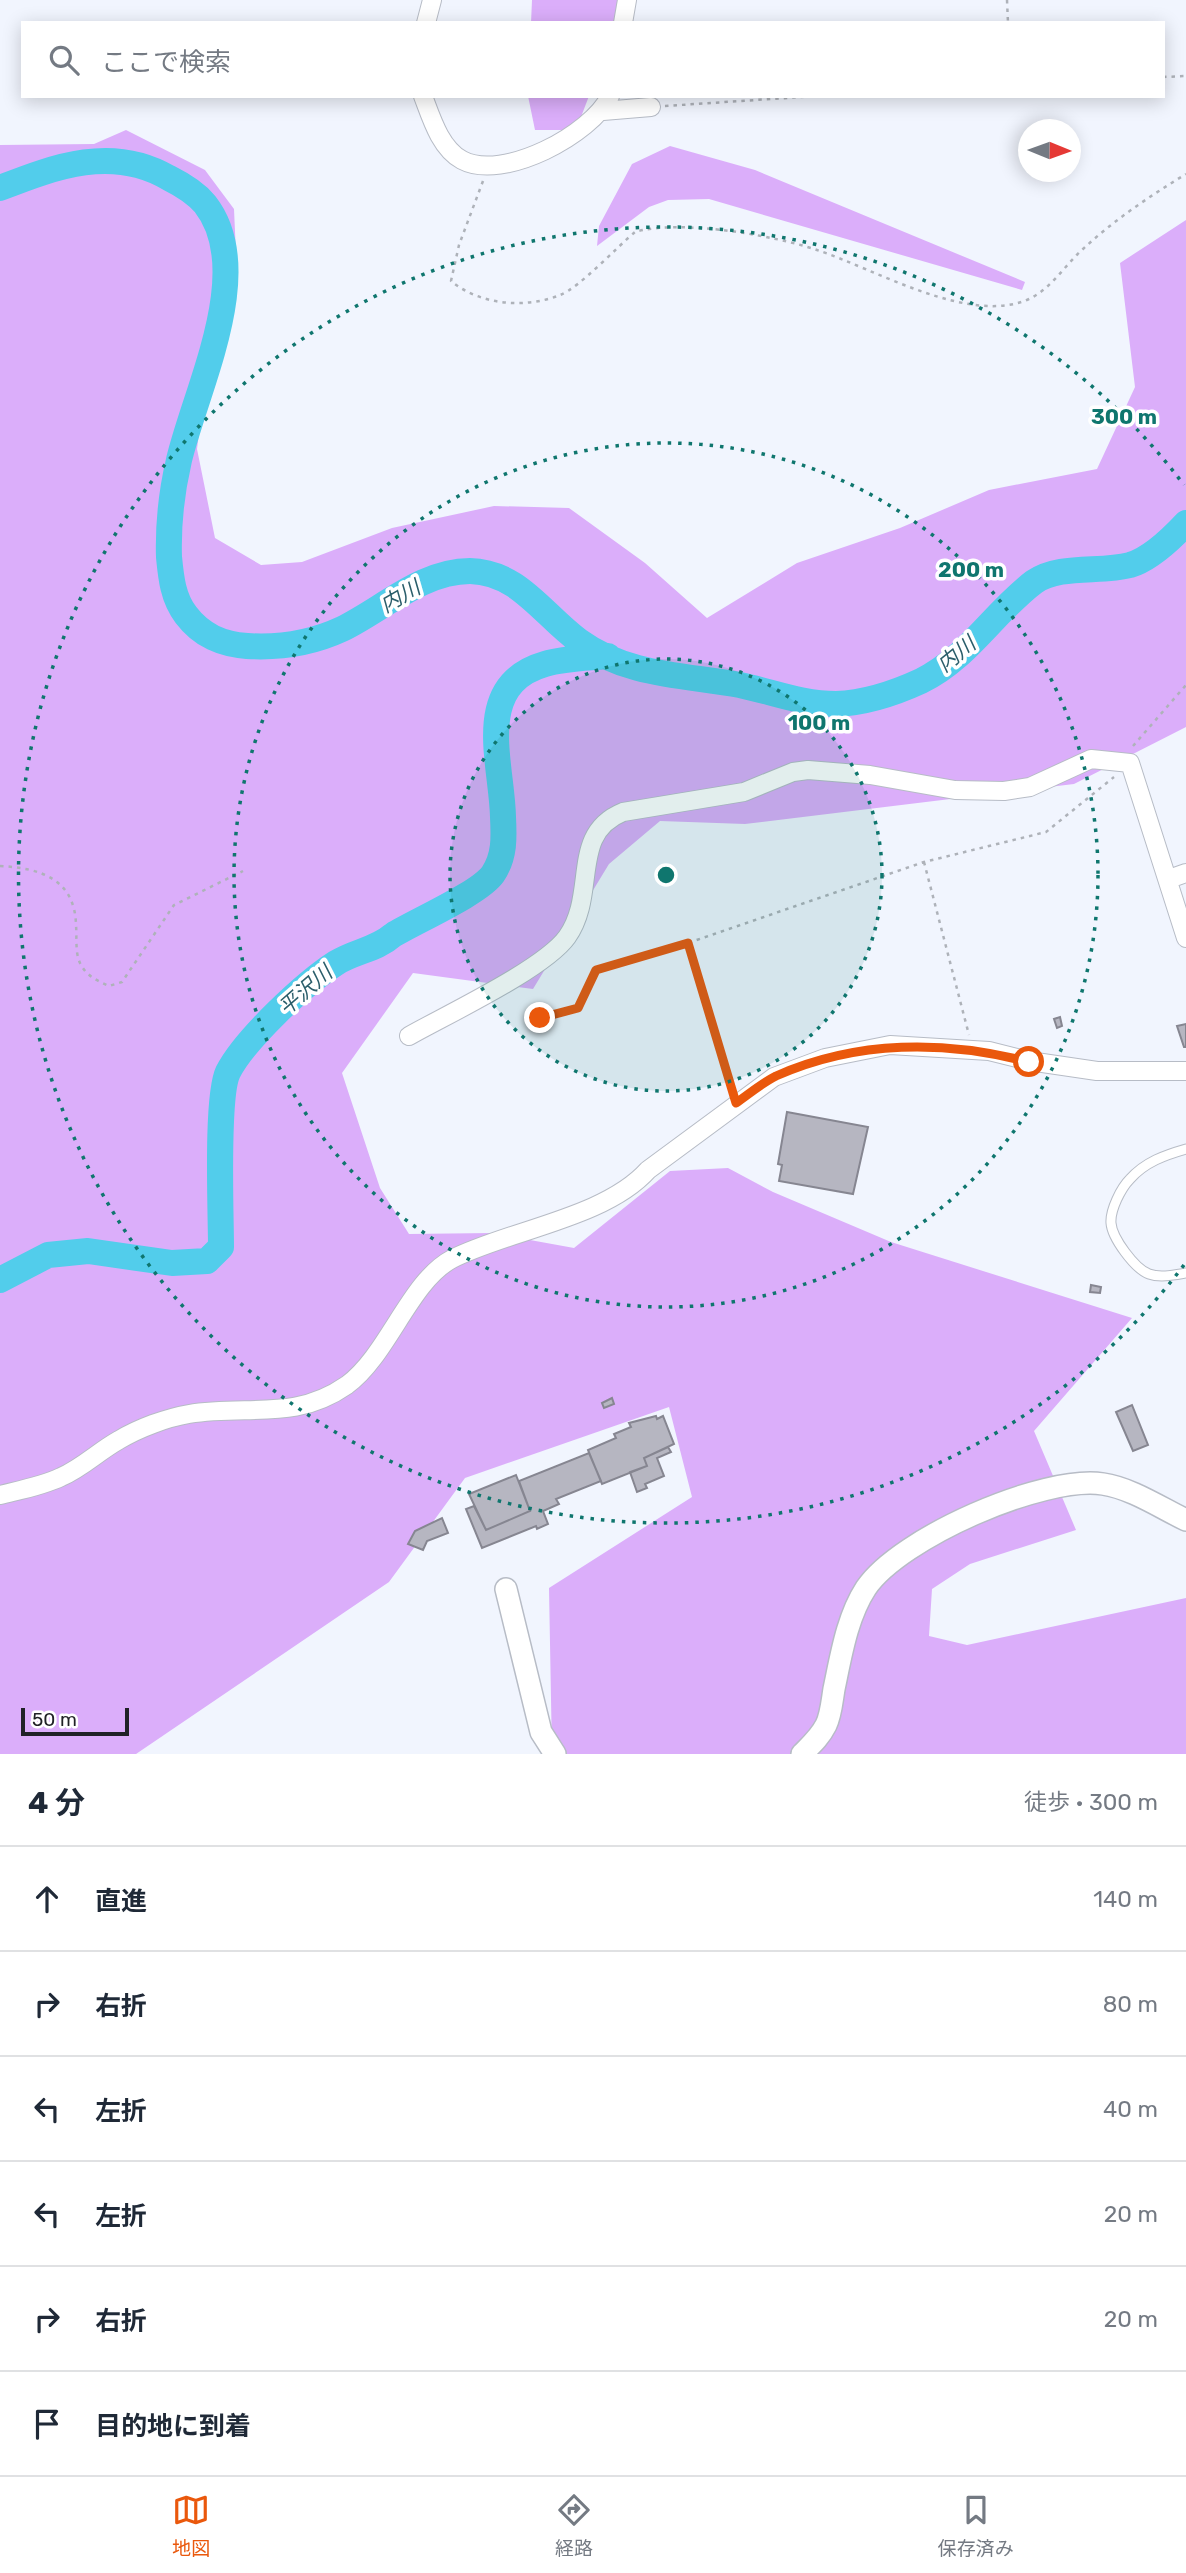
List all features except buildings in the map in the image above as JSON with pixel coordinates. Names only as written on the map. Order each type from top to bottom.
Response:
[{"type":"street","points":[[427,21],[432,0]]},
{"type":"street","points":[[623,21],[627,0]]},
{"type":"street","points":[[424,98],[434,125],[451,150],[461,160],[490,166],[508,164],[531,156],[585,128],[607,104],[651,107]]},
{"type":"street","points":[[409,1036],[495,989],[550,953],[567,938],[584,897],[594,831],[611,817],[623,812],[744,792],[793,772],[808,770],[870,775],[954,790],[1004,791],[1030,787],[1091,759],[1130,763],[1177,876],[1186,938]]},
{"type":"street","points":[[0,1495],[63,1476],[121,1438],[188,1414],[297,1409],[321,1401],[350,1383],[372,1359],[432,1275],[449,1261],[552,1222],[632,1186],[648,1170],[774,1077],[825,1058],[890,1045],[973,1049],[1097,1071],[1186,1071]]},
{"type":"street","points":[[803,1754],[819,1737],[827,1723],[844,1644],[866,1588],[914,1547],[967,1516],[1010,1500],[1064,1488],[1103,1484],[1186,1520]]},
{"type":"street","points":[[506,1589],[541,1732],[555,1754]]},
{"type":"lane","points":[[1186,1149],[1156,1158],[1129,1179],[1116,1201],[1111,1224],[1126,1255],[1147,1274],[1165,1276],[1186,1273]]},
{"type":"path","points":[[1007,0],[1008,21]]},
{"type":"path","points":[[1165,77],[1186,76]]},
{"type":"path","points":[[651,107],[786,98]]},
{"type":"path","points":[[490,166],[459,245],[451,281],[463,291],[516,304],[561,295],[635,232],[649,228],[718,229],[815,249],[936,294],[981,307],[1007,306],[1031,298],[1054,281],[1083,249],[1143,200],[1186,174]]},
{"type":"path","points":[[540,1018],[578,1008],[596,970],[688,943],[924,862],[1046,832],[1130,763],[1133,742],[1186,685]]},
{"type":"path","points":[[924,862],[973,1049]]},
{"type":"path","points":[[0,866],[22,867],[43,873],[67,890],[76,907],[80,965],[93,979],[109,986],[122,982],[174,905],[243,871]]},
{"type":"path","points":[[688,943],[736,1103]]},
{"type":"shaded area","points":[[532,0],[620,0],[615,21],[531,21]]},
{"type":"shaded area","points":[[528,98],[588,98],[576,130],[535,130]]},
{"type":"shaded area","points":[[126,130],[205,170],[234,209],[236,254],[227,336],[205,387],[197,449],[215,538],[261,565],[302,562],[392,528],[494,506],[569,508],[645,563],[707,618],[797,563],[900,528],[989,490],[1097,469],[1135,387],[1120,263],[1186,220],[1186,727],[1074,784],[745,824],[660,821],[609,864],[533,989],[413,973],[342,1073],[380,1188],[409,1234],[492,1233],[574,1248],[670,1171],[728,1168],[773,1192],[891,1242],[1132,1318],[1034,1431],[1076,1530],[970,1564],[932,1589],[929,1636],[967,1645],[1186,1598],[1186,1754],[552,1754],[549,1588],[692,1497],[669,1407],[465,1478],[389,1582],[136,1754],[0,1754],[0,145],[94,144]]},
{"type":"shaded area","points":[[670,146],[755,170],[1025,282],[1022,290],[709,199],[668,200],[649,207],[597,246],[599,226],[632,164]]},
{"type":"waterway","name":"内川","points":[[0,188],[63,166],[84,162],[127,163],[148,168],[193,192],[205,204],[220,231],[225,262],[224,295],[218,330],[177,471],[172,495],[169,557],[175,595],[186,615],[206,634],[229,643],[272,646],[319,638],[357,621],[419,584],[436,577],[470,571],[487,573],[517,587],[579,641],[597,653],[617,661],[637,668],[740,685],[811,702],[847,703],[890,693],[937,672],[966,648],[1020,594],[1044,576],[1130,565],[1153,553],[1186,523]]},
{"type":"waterway","name":"平沢川","points":[[0,1280],[48,1255],[88,1251],[172,1263],[207,1261],[221,1247],[222,1105],[224,1085],[236,1059],[277,1013],[323,972],[343,959],[380,944],[486,882],[493,874],[502,853],[502,796],[496,728],[499,707],[508,689],[522,674],[545,664],[608,656]]},
{"type":"route","points":[[540,1018],[578,1008],[596,970],[688,943],[736,1103],[774,1077],[825,1058],[890,1045],[973,1049],[1029,1062]]}]
